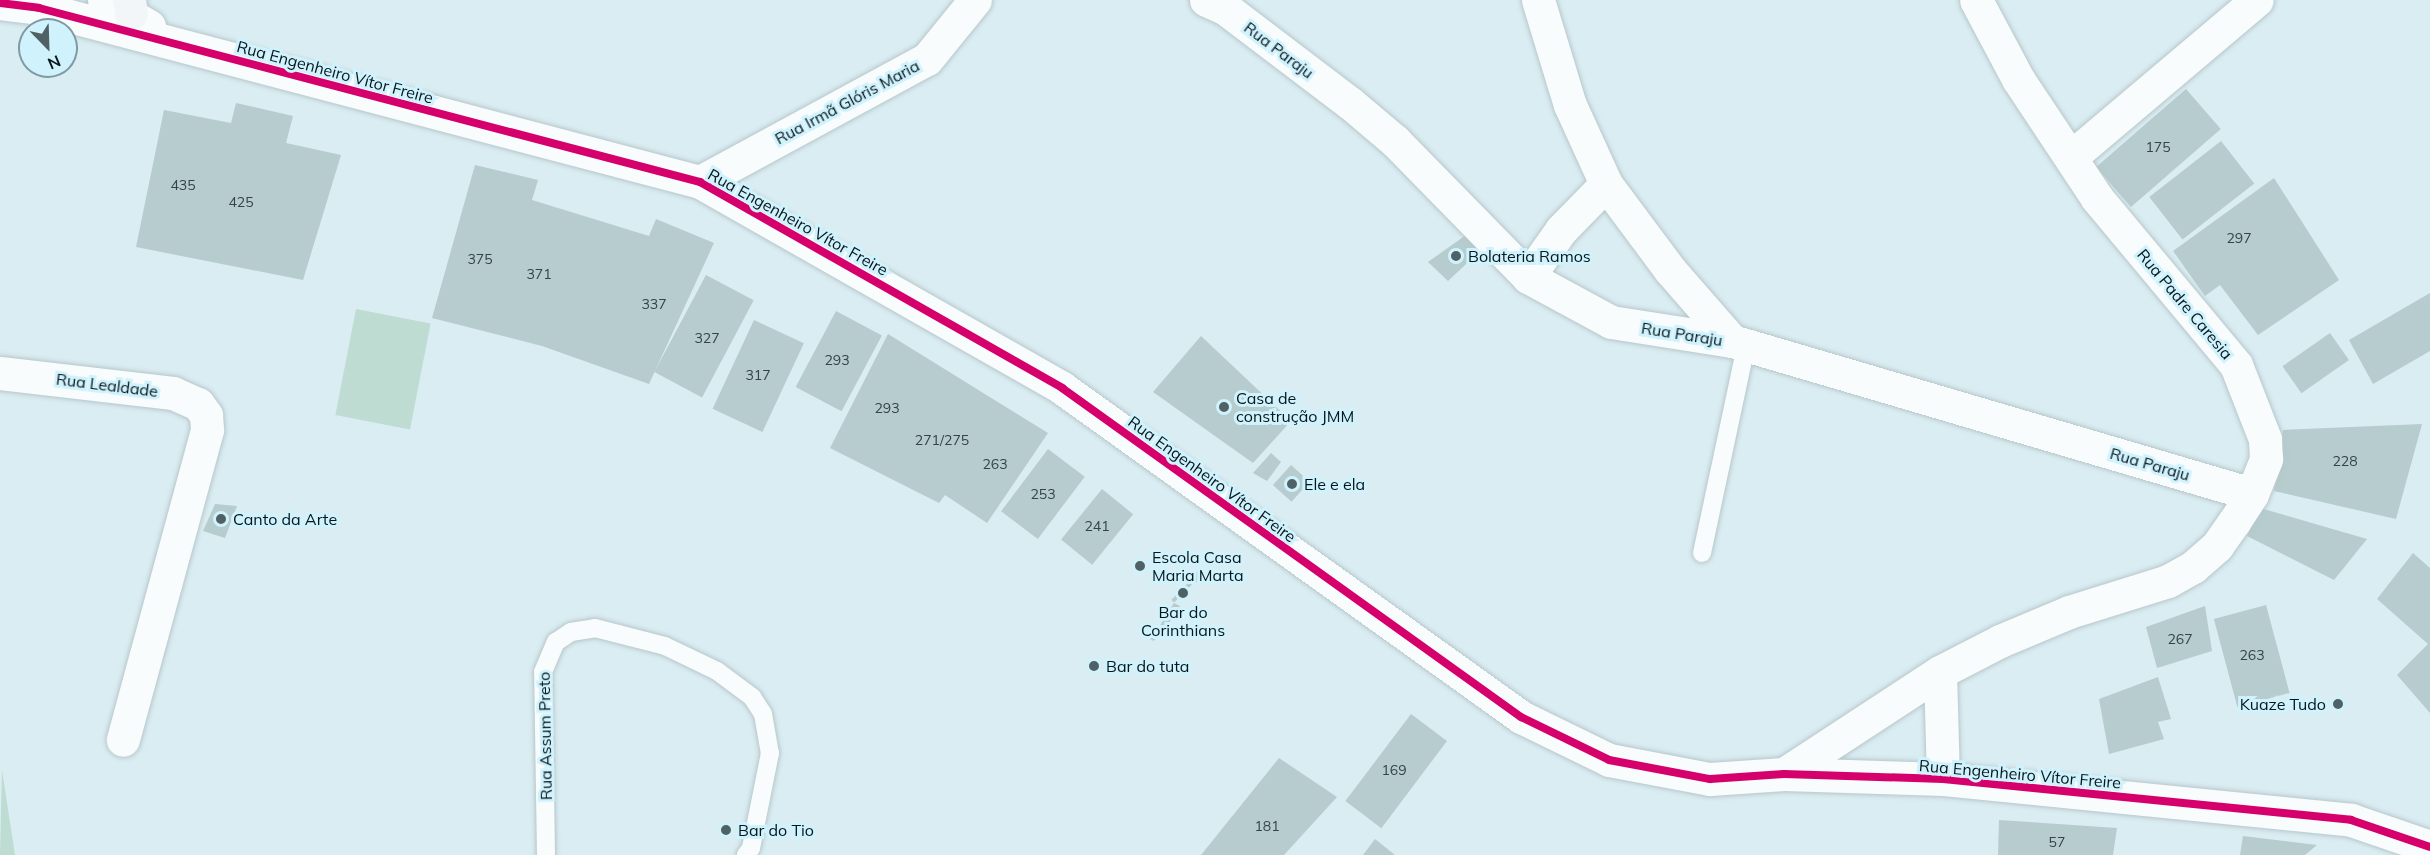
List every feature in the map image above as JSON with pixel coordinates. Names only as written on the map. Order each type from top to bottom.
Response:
[{"type":"street","name":"Rua Irmã Glóris Maria","points":[[700,182],[927,59],[975,0]]},
{"type":"street","name":"Rua Paraju","points":[[1206,0],[1226,9],[1368,118],[1528,277],[1611,322],[1739,344],[2252,494]]},
{"type":"street","points":[[1538,0],[1570,105],[1606,184],[1670,270],[1739,344]]},
{"type":"street","name":"Rua Padre Caresia","points":[[1784,774],[1940,672],[2000,641],[2068,612],[2168,580],[2193,567],[2217,546],[2252,494],[2266,459],[2265,439],[2236,365],[2097,198],[2072,157],[2018,79],[1976,0]]},
{"type":"street","points":[[2072,157],[2257,0]]},
{"type":"street","name":"Rua Engenheiro Vítor Freire","points":[[0,3],[39,8],[700,182],[1062,388],[1521,717],[1609,760],[1710,779],[1784,774],[1943,779],[2351,820],[2428,847]]},
{"type":"street","name":"Rua Engenheiro Vítor Freire","points":[[122,4],[175,44]]},
{"type":"street","points":[[1528,277],[1561,230],[1606,184]]},
{"type":"street","name":"Rua Lealdade","points":[[0,372],[173,393],[198,404],[206,416],[204,441],[123,740]]},
{"type":"street","points":[[1940,672],[1943,779]]},
{"type":"lane","points":[[1702,553],[1739,344]]},
{"type":"lane","name":"Rua Assum Preto","points":[[546,855],[543,672],[556,642],[571,632],[595,628],[665,646],[717,671],[752,697],[763,714],[770,753],[752,853]]},
{"type":"green space","points":[[356,309],[431,324],[410,430],[335,415]]},
{"type":"green space","points":[[2,770],[15,855],[0,855]]},
{"type":"building","points":[[2186,89],[2221,129],[2131,207],[2096,167]]},
{"type":"building","points":[[236,103],[293,116],[286,143],[341,155],[303,280],[136,247],[164,110],[231,123]]},
{"type":"building","points":[[2221,141],[2254,184],[2183,240],[2149,197]]},
{"type":"building","points":[[475,165],[538,180],[532,200],[649,236],[656,219],[714,243],[649,384],[542,346],[432,318]]},
{"type":"building","points":[[2274,178],[2339,280],[2258,335],[2220,285],[2205,296],[2173,251]]},
{"type":"building","name":"Bolateria Ramos","points":[[1466,235],[1482,249],[1448,281],[1428,262]]},
{"type":"building","points":[[706,275],[754,300],[702,397],[654,372]]},
{"type":"building","points":[[2430,293],[2430,351],[2373,384],[2349,340]]},
{"type":"building","points":[[836,311],[882,335],[842,411],[796,387]]},
{"type":"building","points":[[754,320],[804,343],[762,432],[713,409]]},
{"type":"building","points":[[2330,333],[2349,360],[2301,393],[2282,366]]},
{"type":"building","points":[[888,334],[1048,433],[987,523],[945,495],[939,503],[830,448]]},
{"type":"building","name":"Casa de construção JMM","points":[[1201,336],[1291,421],[1253,463],[1153,392]]},
{"type":"building","points":[[2422,424],[2396,519],[2274,491],[2283,430]]},
{"type":"building","points":[[1048,449],[1085,477],[1038,539],[1001,511]]},
{"type":"building","points":[[1271,453],[1281,462],[1267,481],[1253,473]]},
{"type":"building","name":"Ele e ela","points":[[1291,465],[1310,482],[1292,502],[1273,485]]},
{"type":"building","points":[[1102,489],[1133,514],[1092,565],[1061,540]]},
{"type":"building","name":"Canto da Arte","points":[[215,504],[237,506],[225,538],[203,531]]},
{"type":"building","points":[[2260,508],[2367,539],[2334,580],[2247,536]]},
{"type":"building","points":[[2413,553],[2430,568],[2430,713],[2397,675],[2428,644],[2377,599]]},
{"type":"building","points":[[1196,571],[1202,575],[1196,584],[1190,580]]},
{"type":"building","points":[[1189,582],[1192,585],[1174,603],[1171,600]]},
{"type":"building","points":[[1174,603],[1180,606],[1173,616],[1167,613]]},
{"type":"building","points":[[2266,605],[2290,693],[2237,707],[2214,619]]},
{"type":"building","points":[[2205,606],[2212,651],[2157,668],[2146,627]]},
{"type":"building","points":[[1166,614],[1172,617],[1166,630],[1160,626]]},
{"type":"building","points":[[1157,627],[1161,630],[1154,641],[1150,639]]},
{"type":"building","points":[[2158,677],[2171,719],[2158,722],[2164,739],[2109,754],[2099,699]]},
{"type":"building","points":[[1411,714],[1447,741],[1381,828],[1345,801]]},
{"type":"building","points":[[1279,758],[1337,797],[1284,855],[1201,855]]},
{"type":"building","points":[[1999,820],[2117,828],[2113,855],[1998,855]]},
{"type":"building","points":[[2243,836],[2317,845],[2305,855],[2240,855]]},
{"type":"building","points":[[1375,839],[1395,855],[1363,855]]},
{"type":"cycle path","points":[[0,3],[39,8],[700,182],[1062,388],[1521,717],[1609,760],[1710,779],[1784,774],[1943,779],[2351,820],[2430,847]]},
{"type":"place","name":"Bolateria Ramos","points":[[1456,256]]},
{"type":"place","name":"Casa de construção JMM","points":[[1224,407]]},
{"type":"place","name":"Ele e ela","points":[[1292,484]]},
{"type":"place","name":"Canto da Arte","points":[[221,519]]},
{"type":"place","name":"Escola Casa Maria Marta","points":[[1140,566]]},
{"type":"place","name":"Bar do Corinthians","points":[[1183,593]]},
{"type":"place","name":"Bar do tuta","points":[[1094,666]]},
{"type":"place","name":"Kuaze Tudo","points":[[2338,704]]},
{"type":"place","name":"Bar do Tio","points":[[726,830]]}]
